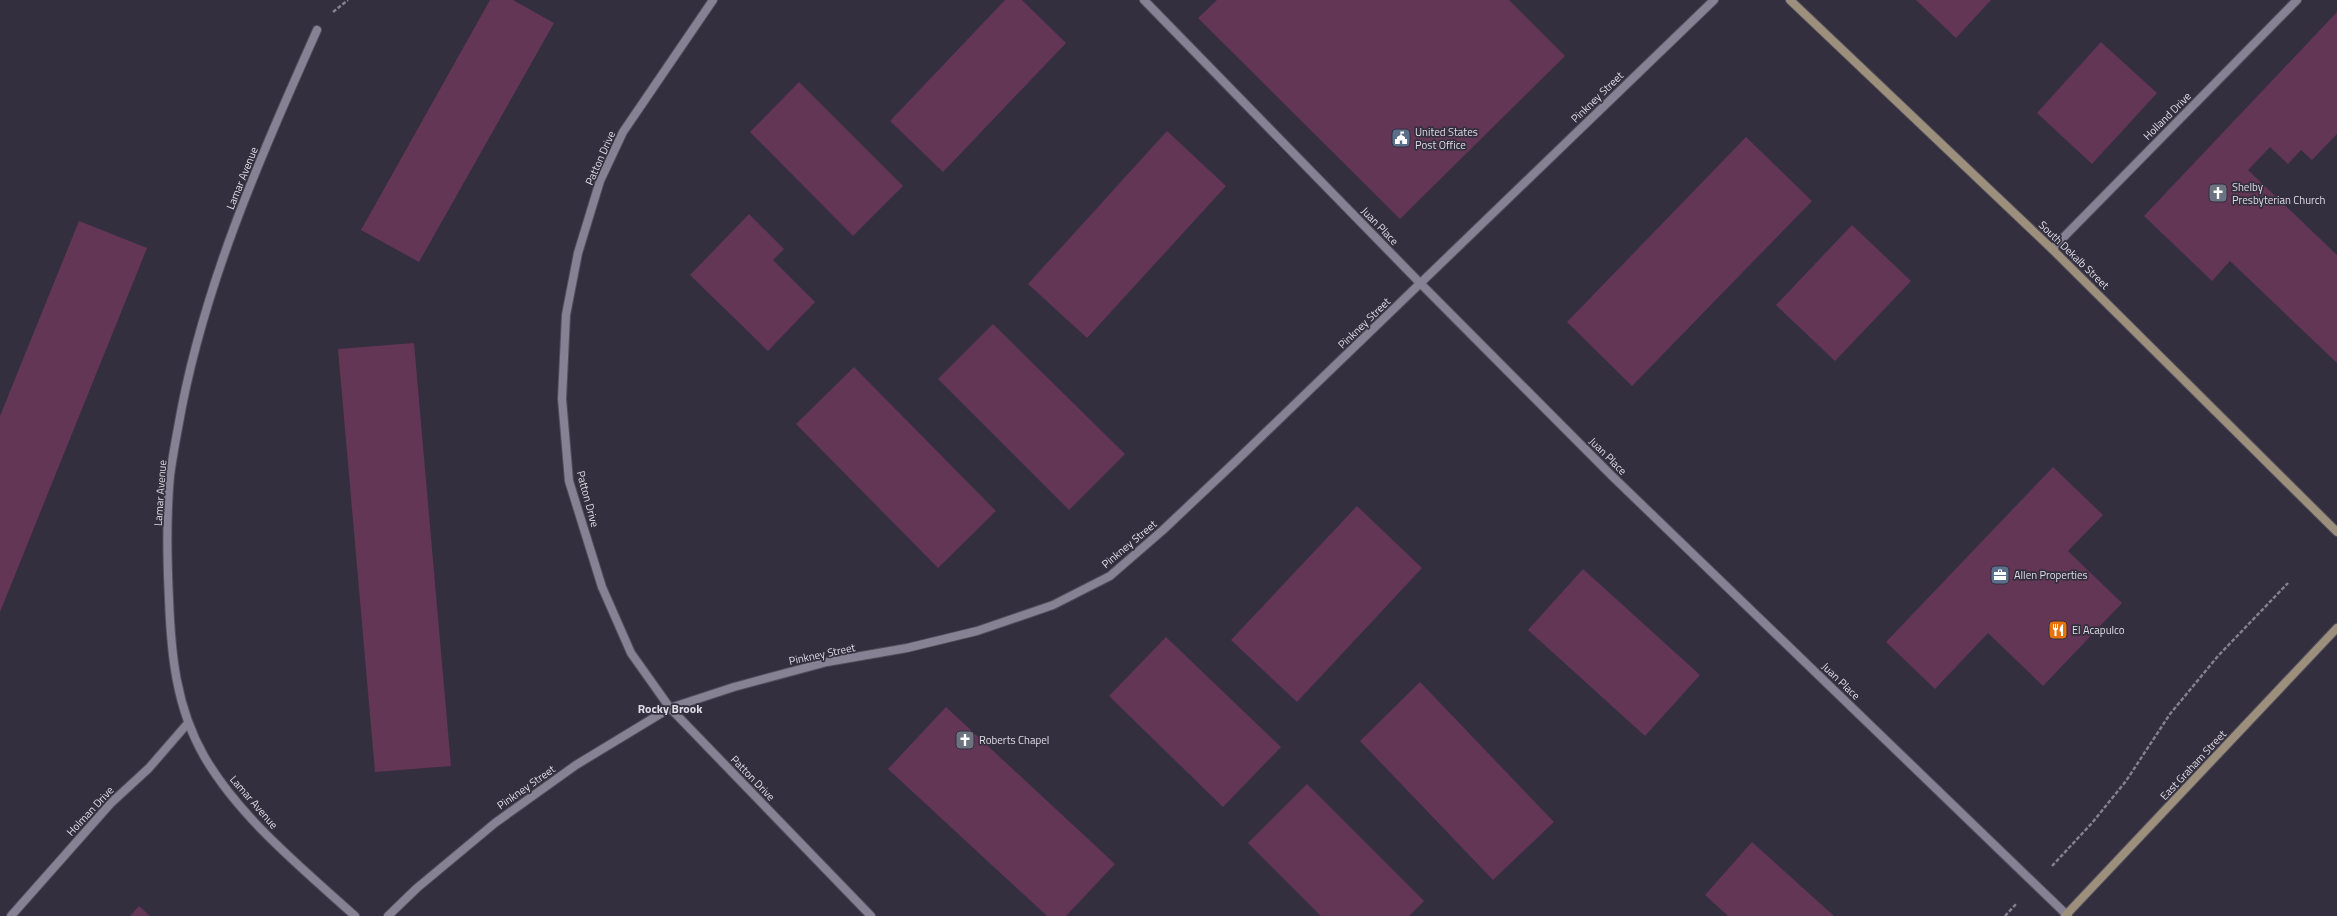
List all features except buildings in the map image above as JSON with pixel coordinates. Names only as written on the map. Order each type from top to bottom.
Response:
[{"type":"main road","name":"South Dekalb Street","points":[[1790,0],[2052,249],[2337,532]]},
{"type":"main road","name":"East Graham Street","points":[[2067,916],[2337,628]]},
{"type":"street","name":"Patton Drive","points":[[713,0],[623,132],[600,180],[578,253],[566,315],[562,399],[569,481],[602,587],[631,653],[670,708],[872,916]]},
{"type":"street","name":"Juan Place","points":[[1144,0],[1421,284],[1611,475],[2067,916]]},
{"type":"street","name":"Pinkney Street","points":[[388,916],[417,888],[495,823],[576,765],[670,708],[734,687],[827,662],[907,648],[977,631],[1053,606],[1110,576],[1163,530],[1421,284],[1714,0]]},
{"type":"street","name":"Holland Drive","points":[[2052,249],[2297,0]]},
{"type":"street","name":"Lamar Avenue","points":[[317,30],[243,202],[210,294],[185,387],[170,475],[167,555],[171,646],[177,688],[188,723],[204,756],[228,790],[283,851],[355,916]]},
{"type":"street","name":"Holman Drive","points":[[11,916],[111,803],[149,768],[188,723]]},
{"type":"path","points":[[2005,916],[2092,823],[2126,781],[2170,714],[2213,662],[2288,583]]},
{"type":"place","name":"United States Post Office","points":[[1401,138]]},
{"type":"place","name":"Shelby Presbyterian Church","points":[[2218,193]]},
{"type":"place","name":"Allen Properties","points":[[2000,575]]},
{"type":"place","name":"El Acapulco","points":[[2058,630]]},
{"type":"place","name":"Roberts Chapel","points":[[965,740]]},
{"type":"district","name":"Rocky Brook","points":[[670,708]]}]
